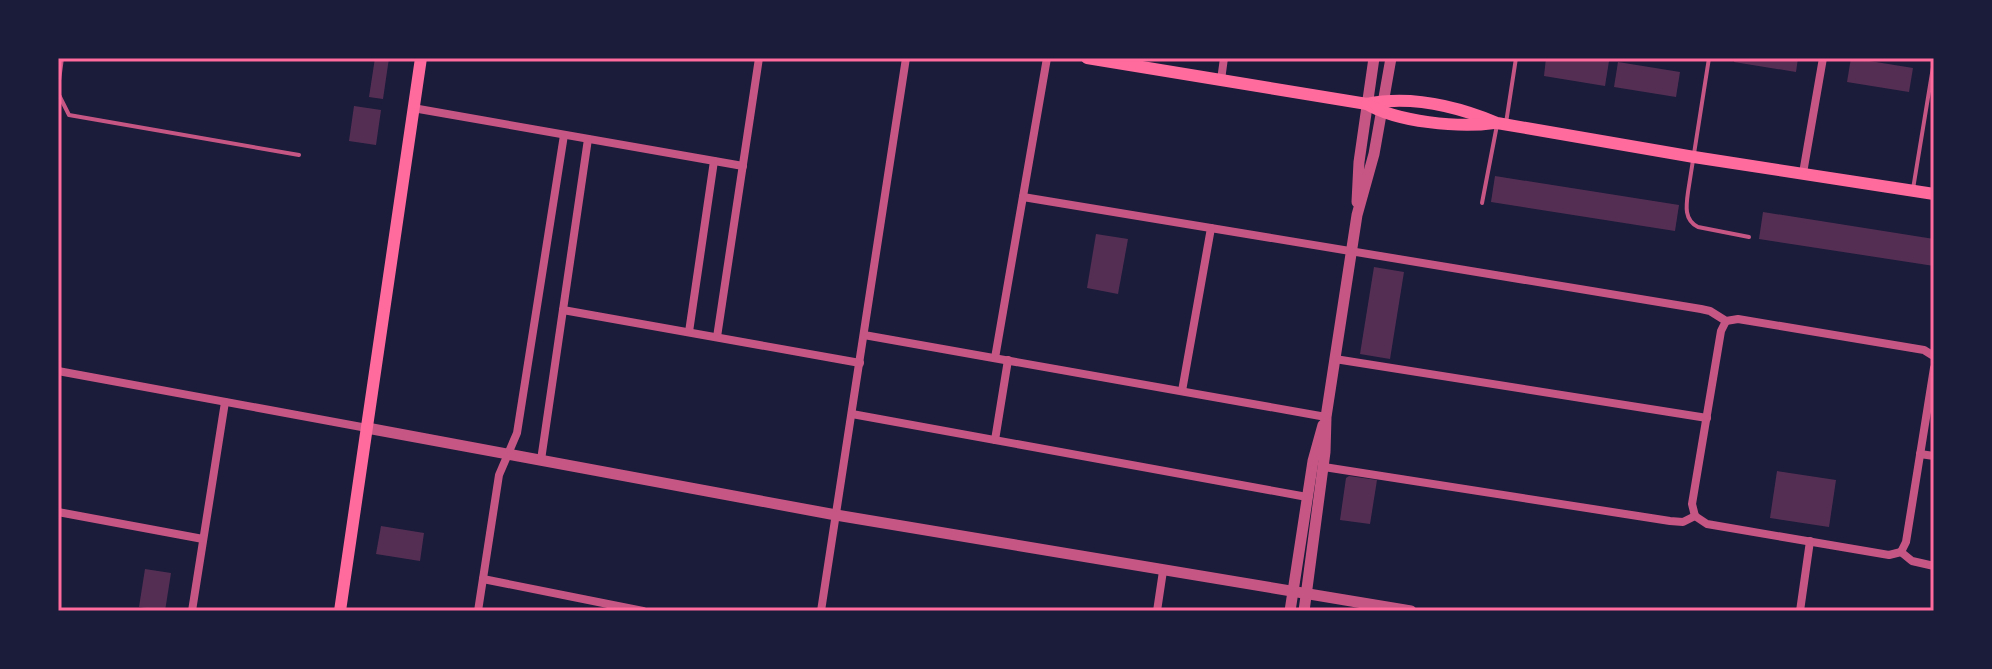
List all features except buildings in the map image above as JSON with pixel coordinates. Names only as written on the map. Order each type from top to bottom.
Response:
[{"type":"main road","points":[[340,611],[421,58]]},
{"type":"main road","points":[[1087,58],[1382,106],[1403,117],[1453,124],[1502,124],[1934,194]]},
{"type":"street","points":[[717,337],[759,58]]},
{"type":"street","points":[[821,611],[906,58]]},
{"type":"street","points":[[995,358],[1047,58]]},
{"type":"street","points":[[1221,80],[1224,58]]},
{"type":"street","points":[[1357,215],[1357,176],[1374,58]]},
{"type":"street","points":[[1304,611],[1324,467],[1326,417],[1351,252],[1357,215],[1374,154],[1391,58]]},
{"type":"street","points":[[1803,173],[1823,58]]},
{"type":"street","points":[[413,108],[743,166]]},
{"type":"street","points":[[478,611],[499,475],[517,433],[564,135]]},
{"type":"street","points":[[541,460],[588,139]]},
{"type":"street","points":[[689,332],[714,161]]},
{"type":"street","points":[[1023,197],[1701,309],[1726,321]]},
{"type":"street","points":[[1182,391],[1211,228]]},
{"type":"street","points":[[563,310],[860,363]]},
{"type":"street","points":[[1933,356],[1924,350],[1784,326],[1734,318],[1726,321],[1721,331],[1692,504],[1695,516],[1707,524],[1889,555],[1901,552],[1906,542],[1934,368]]},
{"type":"street","points":[[864,335],[1326,417]]},
{"type":"street","points":[[1335,359],[1707,418]]},
{"type":"street","points":[[995,440],[1008,360]]},
{"type":"street","points":[[58,371],[836,515],[1411,611]]},
{"type":"street","points":[[192,611],[225,402]]},
{"type":"street","points":[[852,414],[1307,497]]},
{"type":"street","points":[[1290,611],[1316,447],[1326,417]]},
{"type":"street","points":[[1920,454],[1934,456]]},
{"type":"street","points":[[1324,467],[1670,521],[1683,522],[1695,516]]},
{"type":"street","points":[[58,512],[203,539]]},
{"type":"street","points":[[1800,611],[1810,541]]},
{"type":"street","points":[[1901,552],[1912,561],[1934,566]]},
{"type":"street","points":[[1157,611],[1163,571]]},
{"type":"street","points":[[483,579],[643,611]]},
{"type":"lane","points":[[62,58],[58,90],[69,115],[299,155]]},
{"type":"lane","points":[[1482,203],[1516,58]]},
{"type":"lane","points":[[1709,58],[1686,202],[1687,214],[1692,224],[1698,227],[1749,237]]},
{"type":"lane","points":[[1913,190],[1934,61]]}]
